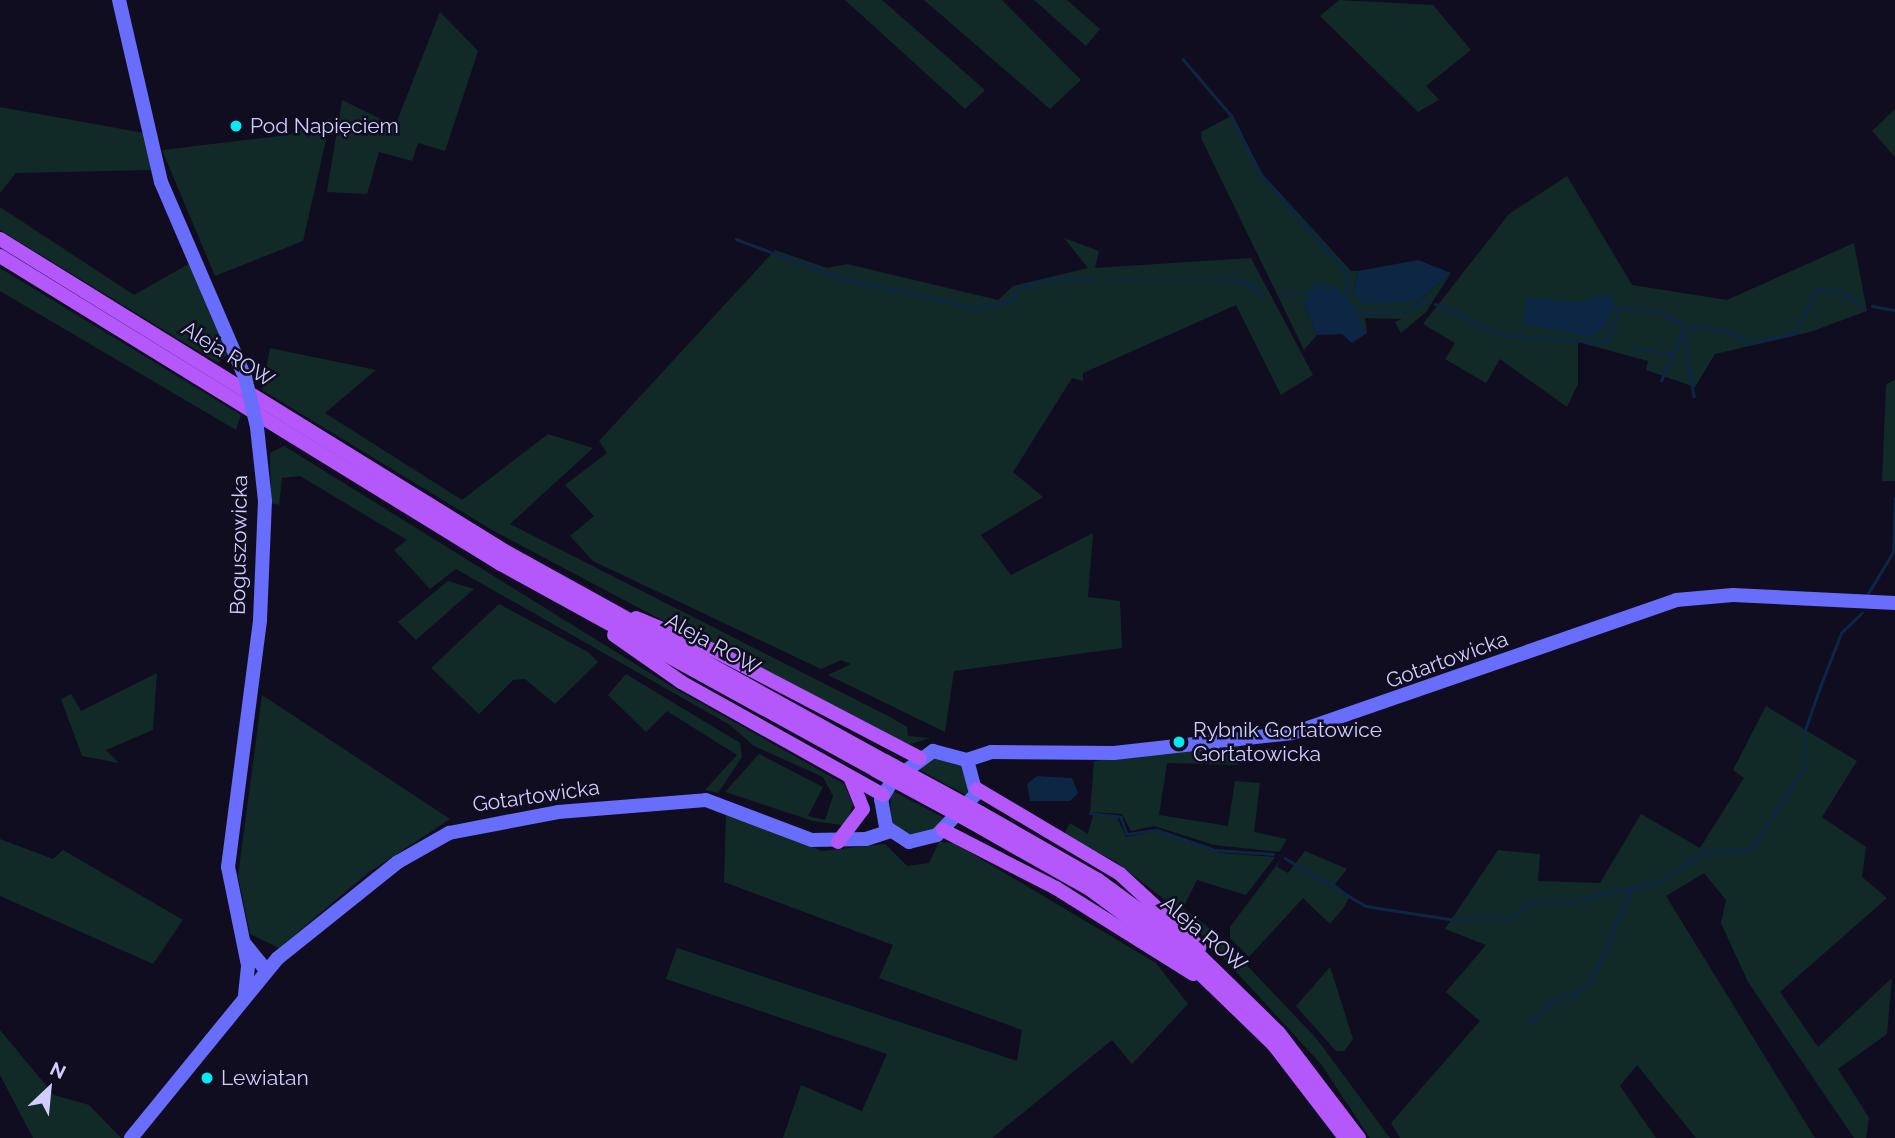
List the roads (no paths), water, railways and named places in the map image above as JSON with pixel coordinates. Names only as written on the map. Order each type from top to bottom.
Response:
[{"type":"main road","name":"Aleja ROW","points":[[0,239],[592,602],[880,766]]},
{"type":"main road","name":"Aleja ROW","points":[[0,256],[594,617],[1122,896],[1220,973],[1299,1056],[1359,1138]]},
{"type":"main road","points":[[592,602],[704,646],[920,758]]},
{"type":"main road","points":[[594,617],[663,672],[848,773],[883,795]]},
{"type":"main road","points":[[844,841],[863,809],[848,773]]},
{"type":"main road","points":[[977,789],[1140,889],[1183,926],[1220,973]]},
{"type":"main road","name":"Aleja ROW","points":[[976,818],[1116,907],[1220,991],[1282,1055],[1345,1138]]},
{"type":"main road","points":[[943,830],[1056,888],[1220,991]]},
{"type":"street","name":"Boguszowicka","points":[[119,0],[157,169],[245,377],[257,428],[265,501],[261,611],[228,867],[248,965],[244,999]]},
{"type":"street","name":"Gotartowicka","points":[[971,767],[1010,751],[1107,754],[1293,733],[1676,600],[1733,595],[1895,603]]},
{"type":"street","points":[[943,750],[971,767],[977,789],[943,830],[914,843],[886,825],[883,795],[920,758],[943,750]]},
{"type":"street","name":"Gotartowicka","points":[[131,1138],[265,973],[398,862],[477,824],[706,800],[804,838],[844,841],[886,825]]},
{"type":"street","name":"Boguszowicka","points":[[244,943],[265,973]]},
{"type":"street","points":[[248,965],[265,973]]},
{"type":"water","points":[[1418,260],[1451,273],[1419,301],[1363,304],[1353,292],[1358,271]]},
{"type":"water","points":[[1317,287],[1345,294],[1367,333],[1352,343],[1342,334],[1317,335],[1303,303]]},
{"type":"water","points":[[1610,294],[1615,303],[1604,329],[1592,337],[1523,324],[1527,297],[1578,302]]},
{"type":"water","points":[[1037,776],[1072,778],[1078,793],[1070,801],[1030,801],[1027,784]]},
{"type":"waterway","points":[[1183,59],[1230,114],[1261,174],[1348,275],[1346,292]]},
{"type":"waterway","points":[[736,239],[837,277],[976,308],[1009,302],[1020,288],[1047,280],[1094,279]]},
{"type":"waterway","points":[[1106,279],[1231,279],[1246,281],[1264,296]]},
{"type":"waterway","points":[[1278,294],[1304,294],[1315,284],[1335,288],[1362,313],[1405,311],[1428,300]]},
{"type":"waterway","points":[[1614,307],[1661,312],[1684,326],[1724,330],[1750,343],[1794,334],[1816,289],[1840,291],[1864,308]]},
{"type":"waterway","points":[[1435,304],[1504,335],[1598,342],[1607,341],[1619,309]]},
{"type":"waterway","points":[[1872,306],[1895,310]]},
{"type":"waterway","points":[[1683,325],[1694,396]]},
{"type":"waterway","points":[[1661,381],[1682,332]]},
{"type":"waterway","points":[[1631,347],[1671,355]]},
{"type":"waterway","points":[[1866,597],[1893,552],[1895,498]]},
{"type":"waterway","points":[[1285,858],[1366,906],[1455,920],[1513,917],[1532,900],[1574,901],[1663,880],[1704,851],[1751,850],[1803,770],[1805,730],[1820,687],[1841,633],[1862,613]]},
{"type":"waterway","points":[[1090,813],[1121,817],[1127,834],[1157,830],[1215,850],[1273,854]]},
{"type":"waterway","points":[[1529,1023],[1555,999],[1575,995],[1593,978],[1631,888]]},
{"type":"place","name":"Pod Napięciem","points":[[236,126]]},
{"type":"place","name":"Rybnik Gortatowice Gortatowicka","points":[[1179,742]]},
{"type":"place","name":"Lewiatan","points":[[207,1078]]}]
